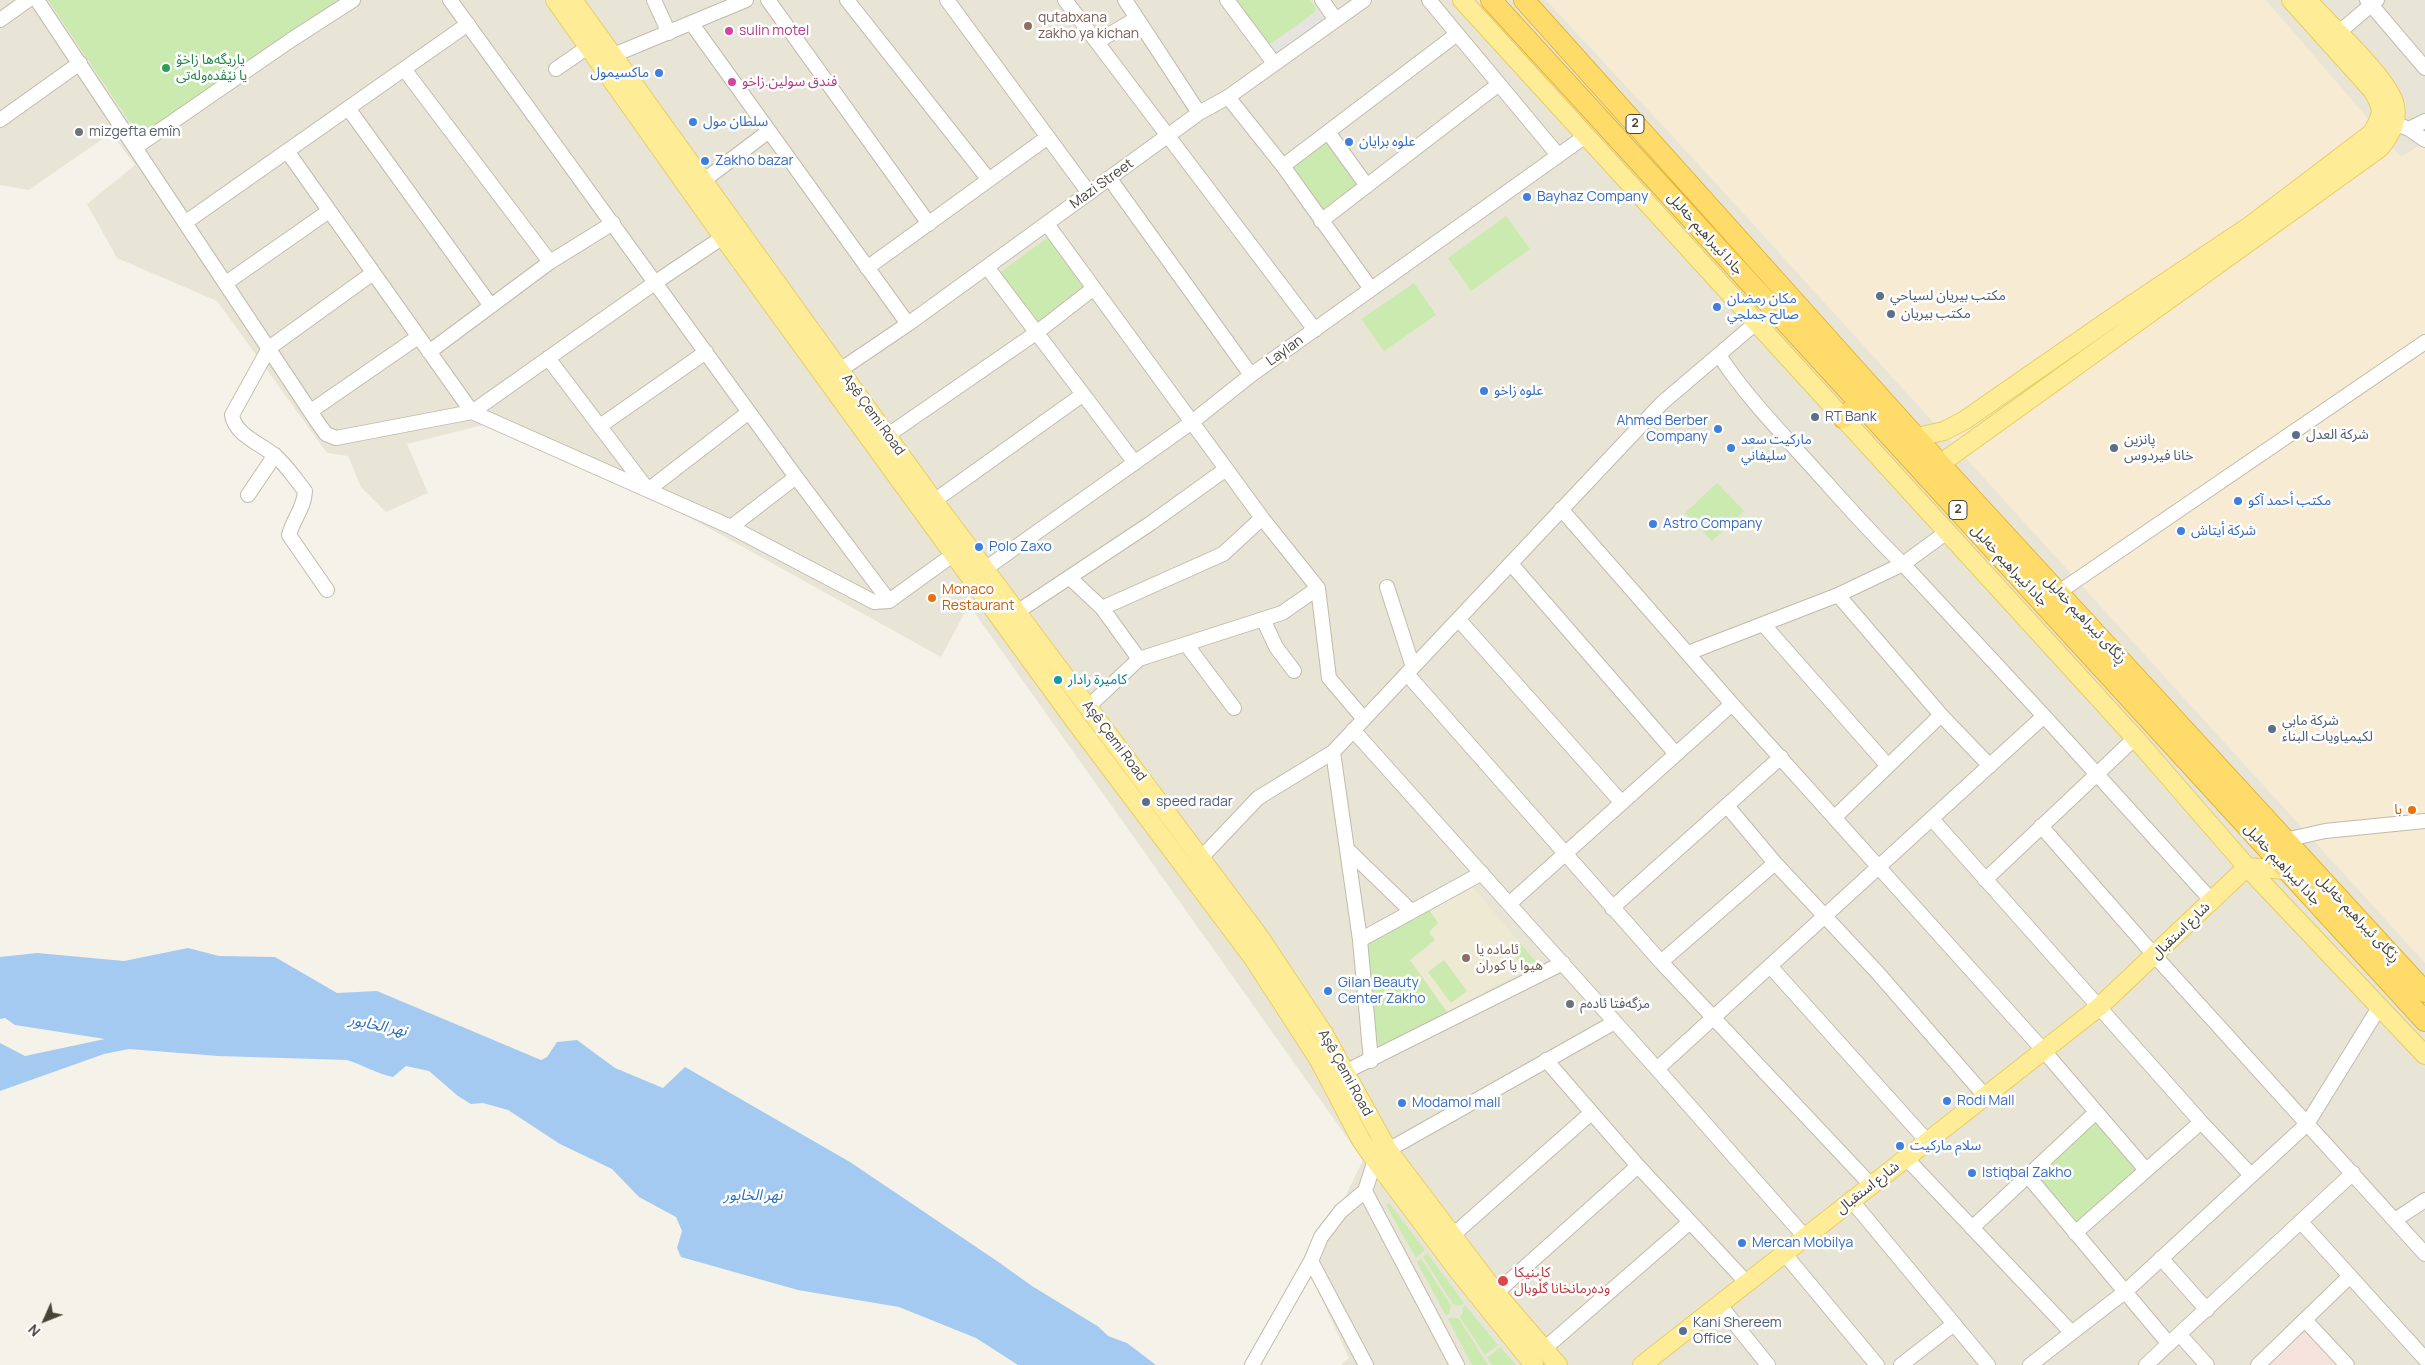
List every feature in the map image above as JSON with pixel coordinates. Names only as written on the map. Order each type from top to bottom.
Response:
[{"type":"highway","name":"جادا ئیبراهیم خەلیل","points":[[1492,0],[1859,403],[2084,632]]},
{"type":"highway","name":"جادا ئیبراهیم خەلیل","points":[[1524,0],[1746,248]]},
{"type":"highway","name":"ڕێگای ئیبراهیم خەلیل","points":[[1746,248],[1940,464],[2059,592],[2084,632],[2123,675],[2285,840],[2425,992]]},
{"type":"highway","points":[[1843,418],[1859,403]]},
{"type":"highway","name":"جادا ئیبراهیم خەلیل","points":[[2123,675],[2246,826],[2425,1021]]},
{"type":"main road","name":"Aşê Çemi Road","points":[[555,0],[588,47],[606,59],[703,181],[934,501],[1261,939],[1309,1010],[1345,1072],[1381,1155],[1506,1331],[1534,1365]]},
{"type":"main road","name":"Aşê Çemi Road","points":[[572,0],[606,59],[723,237],[1074,720],[1253,958],[1319,1060],[1361,1140],[1381,1155],[1453,1235],[1496,1293],[1558,1365]]},
{"type":"main road","name":"جادا ئیبراهیم خەلیل","points":[[1462,0],[2135,738],[2247,867],[2425,1055]]},
{"type":"main road","points":[[2291,0],[2372,90],[2395,123]]},
{"type":"main road","points":[[1940,464],[2373,154],[2391,134],[2395,123],[2394,102],[2380,78],[2307,0]]},
{"type":"main road","points":[[1917,437],[1944,431],[1965,420],[2114,316],[2251,225],[2350,152],[2372,133],[2395,123]]},
{"type":"main road","points":[[2246,826],[2247,867],[2286,870]]},
{"type":"main road","name":"شارع استقبال","points":[[1642,1365],[2099,1007],[2247,867]]},
{"type":"main road","points":[[1506,1331],[1524,1365]]},
{"type":"street","points":[[0,20],[28,0]]},
{"type":"street","points":[[38,0],[326,434],[336,438],[472,412],[723,237]]},
{"type":"street","points":[[136,147],[352,0]]},
{"type":"street","points":[[450,0],[796,477],[889,601]]},
{"type":"street","points":[[654,0],[669,33]]},
{"type":"street","points":[[606,59],[746,0]]},
{"type":"street","points":[[768,0],[929,224]]},
{"type":"street","points":[[847,0],[988,180]]},
{"type":"street","points":[[947,0],[1089,193]]},
{"type":"street","points":[[1065,0],[1315,330]]},
{"type":"street","points":[[1125,0],[1199,113]]},
{"type":"street","points":[[1227,0],[1274,63]]},
{"type":"street","points":[[1322,0],[1336,20]]},
{"type":"street","name":"Mazi Street","points":[[840,370],[908,324],[1199,113],[1228,97],[1364,0]]},
{"type":"street","points":[[1429,0],[1558,155]]},
{"type":"street","points":[[2338,33],[2372,2],[2425,68]]},
{"type":"street","points":[[1097,42],[1137,18]]},
{"type":"street","points":[[186,222],[468,24]]},
{"type":"street","points":[[692,24],[908,324]]},
{"type":"street","points":[[1283,166],[1457,34]]},
{"type":"street","points":[[556,69],[588,47]]},
{"type":"street","points":[[0,120],[80,63]]},
{"type":"street","points":[[404,69],[550,262]]},
{"type":"street","points":[[1321,220],[1499,84]]},
{"type":"street","points":[[1228,97],[1283,166],[1372,290]]},
{"type":"street","points":[[348,108],[491,306]]},
{"type":"street","points":[[2395,123],[2425,121]]},
{"type":"street","points":[[2395,123],[2425,140]]},
{"type":"street","points":[[703,181],[769,131]]},
{"type":"street","points":[[1328,132],[1367,186]]},
{"type":"street","name":"Laylan","points":[[985,568],[1135,463],[1251,376],[1587,135]]},
{"type":"street","points":[[867,268],[1048,138]]},
{"type":"street","points":[[287,151],[472,412],[731,527],[869,600],[879,603],[889,601],[954,554]]},
{"type":"street","points":[[1110,179],[1251,376]]},
{"type":"street","points":[[226,283],[329,211]]},
{"type":"street","points":[[429,352],[550,262],[613,223]]},
{"type":"street","points":[[1047,224],[1262,518],[1318,588],[1328,678],[1364,719]]},
{"type":"street","points":[[987,267],[1082,396],[1135,463]]},
{"type":"street","points":[[327,590],[289,535],[294,518],[304,506],[305,491],[275,455],[243,433],[233,423],[232,415],[269,348],[373,273]]},
{"type":"street","points":[[888,435],[1036,333],[1094,288]]},
{"type":"street","points":[[1201,858],[1258,798],[1333,752],[1512,565],[1561,509],[1662,403],[1757,322]]},
{"type":"street","points":[[311,410],[418,337]]},
{"type":"street","points":[[2059,592],[2425,342]]},
{"type":"street","points":[[600,426],[706,352]]},
{"type":"street","points":[[1719,355],[1732,376],[1877,539],[1903,564],[2098,774],[2212,901]]},
{"type":"street","points":[[548,358],[648,490]]},
{"type":"street","points":[[934,501],[1082,396]]},
{"type":"street","points":[[648,490],[749,412]]},
{"type":"street","points":[[248,495],[275,455]]},
{"type":"street","points":[[1017,612],[1070,578],[1226,469]]},
{"type":"street","points":[[731,527],[796,477]]},
{"type":"street","points":[[1561,509],[1732,704],[2044,1051],[2146,1170]]},
{"type":"street","points":[[1102,608],[1223,554],[1262,518]]},
{"type":"street","points":[[1688,653],[1838,595],[1903,564],[1947,532]]},
{"type":"street","points":[[1512,565],[1676,754]]},
{"type":"street","points":[[1070,578],[1102,608],[1139,659]]},
{"type":"street","points":[[1387,586],[1410,671],[1564,854],[1612,908],[1871,1185]]},
{"type":"street","points":[[1088,707],[1139,659],[1282,613],[1318,588]]},
{"type":"street","points":[[1838,595],[1941,715],[1990,766]]},
{"type":"street","points":[[1263,619],[1276,647],[1294,671]]},
{"type":"street","points":[[1459,620],[1622,803]]},
{"type":"street","points":[[1763,624],[1888,766]]},
{"type":"street","points":[[1186,644],[1234,708]]},
{"type":"street","points":[[1509,904],[1732,704]]},
{"type":"street","points":[[1834,817],[1941,715]]},
{"type":"street","points":[[1657,1069],[2044,716]]},
{"type":"street","points":[[1353,730],[1563,963],[1805,1237]]},
{"type":"street","points":[[1985,880],[2135,738]]},
{"type":"street","points":[[1333,752],[1360,940],[1371,1061]]},
{"type":"street","points":[[1612,908],[1728,807],[1781,757]]},
{"type":"street","points":[[1728,807],[1774,863],[1877,972],[1986,1096]]},
{"type":"street","points":[[1932,819],[2201,1122],[2251,1175]]},
{"type":"street","points":[[2285,840],[2325,831],[2425,821]]},
{"type":"street","points":[[2041,826],[2155,956],[2425,1254]]},
{"type":"street","points":[[1347,849],[1410,911]]},
{"type":"street","points":[[1662,962],[1774,863]]},
{"type":"street","points":[[1360,940],[1482,873]]},
{"type":"street","points":[[1345,1072],[1371,1061],[1563,963]]},
{"type":"street","points":[[1770,966],[1927,1141]]},
{"type":"street","points":[[2030,1365],[2126,1291],[2308,1124],[2380,1006]]},
{"type":"street","points":[[1252,1365],[1311,1261],[1321,1237],[1332,1221],[1365,1191],[1381,1155],[1615,1022]]},
{"type":"street","points":[[1546,1060],[1638,1166],[1747,1283]]},
{"type":"street","points":[[1972,1228],[2096,1112]]},
{"type":"street","points":[[1453,1235],[1591,1113]]},
{"type":"street","points":[[2075,1233],[2201,1122]]},
{"type":"street","points":[[1906,1158],[2071,1332]]},
{"type":"street","points":[[1496,1293],[1638,1166]]},
{"type":"street","points":[[2146,1365],[2353,1173]]},
{"type":"street","points":[[2028,1176],[2126,1291],[2174,1340],[2207,1365]]},
{"type":"street","points":[[1365,1191],[1457,1365]]},
{"type":"street","points":[[2395,1220],[2425,1200]]},
{"type":"street","points":[[1852,1201],[1988,1365]]},
{"type":"street","points":[[1544,1349],[1690,1222]]},
{"type":"street","points":[[2301,1222],[2425,1359]]},
{"type":"street","points":[[1784,1253],[1877,1365]]},
{"type":"street","points":[[2161,1258],[2207,1310]]},
{"type":"street","points":[[1311,1261],[1366,1365]]},
{"type":"street","points":[[2258,1365],[2350,1276]]},
{"type":"street","points":[[1719,1304],[1768,1365]]},
{"type":"street","points":[[2305,1320],[2347,1365]]},
{"type":"street","points":[[1901,1365],[1954,1324]]},
{"type":"shaded area","points":[[0,0],[2425,0],[2425,1365],[1341,1365],[1349,1358],[1309,1272],[1363,1160],[969,605],[941,657],[669,506],[483,425],[407,444],[428,493],[386,512],[361,487],[348,456],[327,453],[217,301],[117,258],[87,204],[135,165],[111,133],[29,190],[0,185]]},
{"type":"shaded area","points":[[1546,0],[2266,0],[2401,157],[2425,142],[2425,963],[1701,167]]},
{"type":"shaded area","points":[[1316,8],[1326,22],[1277,57],[1268,43],[1272,43],[1314,13]]},
{"type":"shaded area","points":[[1471,885],[1538,964],[1381,1046],[1364,945]]},
{"type":"shaded area","points":[[2304,1329],[2339,1365],[2266,1365]]},
{"type":"green space","name":"یاریگه‌ها زاخۆ یا نێڤده‌وله‌تی","points":[[48,0],[339,0],[139,136]]},
{"type":"green space","points":[[1237,0],[1310,0],[1316,8],[1314,13],[1272,43],[1268,43]]},
{"type":"green space","points":[[1328,138],[1362,185],[1323,213],[1290,168]]},
{"type":"green space","points":[[1506,216],[1530,249],[1471,291],[1448,258]]},
{"type":"green space","points":[[1050,236],[1089,289],[1037,327],[998,274]]},
{"type":"green space","points":[[1414,283],[1436,315],[1384,351],[1361,319]]},
{"type":"green space","points":[[1717,483],[1744,511],[1712,541],[1685,513]]},
{"type":"green space","points":[[1428,908],[1438,923],[1429,932],[1435,940],[1410,960],[1447,1012],[1381,1046],[1376,1042],[1364,945]]},
{"type":"green space","points":[[1519,942],[1538,964],[1526,971],[1509,949]]},
{"type":"green space","points":[[1444,960],[1467,991],[1451,1003],[1428,972]]},
{"type":"green space","points":[[2096,1123],[2136,1170],[2077,1221],[2037,1175]]},
{"type":"green space","points":[[1389,1203],[1425,1250],[1416,1258],[1386,1205]]},
{"type":"green space","points":[[1427,1253],[1464,1303],[1460,1306],[1453,1304],[1423,1257]]},
{"type":"green space","points":[[1421,1258],[1451,1306],[1449,1314],[1446,1316],[1417,1262]]},
{"type":"green space","points":[[1465,1305],[1498,1345],[1485,1355],[1460,1317],[1463,1313],[1462,1308]]},
{"type":"green space","points":[[1452,1317],[1459,1319],[1488,1365],[1472,1365],[1448,1319]]},
{"type":"green space","points":[[1500,1347],[1516,1365],[1492,1365],[1487,1358]]},
{"type":"water","name":"نهر الخابور","points":[[188,948],[219,956],[275,957],[337,993],[377,991],[541,1060],[547,1057],[557,1042],[577,1040],[615,1068],[663,1088],[685,1067],[850,1162],[997,1261],[1046,1296],[1053,1316],[1127,1343],[1156,1365],[1018,1365],[976,1338],[899,1307],[798,1290],[681,1257],[677,1248],[682,1231],[676,1217],[639,1197],[612,1169],[560,1144],[508,1110],[483,1103],[471,1104],[458,1096],[429,1071],[406,1066],[393,1077],[347,1060],[218,1056],[129,1049],[104,1054],[0,1091],[0,1043],[25,1056],[105,1039],[15,1025],[5,1018],[0,1019],[0,957],[37,953],[124,961]]},
{"type":"waterway","name":"نهر الخابور","points":[[1031,1296],[1093,1334],[1126,1365]]},
{"type":"place","name":"qutabxana zakho ya kichan","points":[[1028,26]]},
{"type":"place","name":"sulin motel","points":[[729,31]]},
{"type":"place","name":"یاریگه‌ها زاخۆ یا نێڤده‌وله‌تی","points":[[166,68]]},
{"type":"place","name":"ماكسيمول","points":[[659,73]]},
{"type":"place","name":"فندق سولين.زاخو","points":[[732,82]]},
{"type":"place","name":"سلطان مول","points":[[693,122]]},
{"type":"place","name":"mizgefta emîn","points":[[79,132]]},
{"type":"place","name":"علوه برايان","points":[[1349,142]]},
{"type":"place","name":"Zakho bazar","points":[[705,161]]},
{"type":"place","name":"Bayhaz Company","points":[[1527,197]]},
{"type":"place","name":"مكتب بيريان لسياحي","points":[[1880,296]]},
{"type":"place","name":"مكان رمضان صالح جملجي","points":[[1717,307]]},
{"type":"place","name":"مكتب بيريان","points":[[1891,314]]},
{"type":"place","name":"علوه زاخو","points":[[1484,391]]},
{"type":"place","name":"RT Bank","points":[[1815,417]]},
{"type":"place","name":"Ahmed Berber Company","points":[[1718,429]]},
{"type":"place","name":"شركة العدل","points":[[2296,435]]},
{"type":"place","name":"ماركيت سعد سليفاني","points":[[1731,448]]},
{"type":"place","name":"پانزين خانا فيردوس","points":[[2114,448]]},
{"type":"place","name":"مكتب أحمد آكو","points":[[2238,501]]},
{"type":"place","name":"Astro Company","points":[[1653,524]]},
{"type":"place","name":"شركة أيتاش","points":[[2181,531]]},
{"type":"place","name":"Polo Zaxo","points":[[979,547]]},
{"type":"place","name":"Monaco Restaurant","points":[[932,598]]},
{"type":"place","name":"كاميرة رادار","points":[[1058,680]]},
{"type":"place","name":"شركة مابي لكيمياويات البناء","points":[[2272,729]]},
{"type":"place","name":"speed radar","points":[[1146,802]]},
{"type":"place","name":"با","points":[[2412,810]]},
{"type":"place","name":"ئاماده یا هیوا یا کوران","points":[[1466,958]]},
{"type":"place","name":"Gilan Beauty Center Zakho","points":[[1328,991]]},
{"type":"place","name":"مزگەفتا ئادەم","points":[[1570,1004]]},
{"type":"place","name":"Rodi Mall","points":[[1947,1101]]},
{"type":"place","name":"Modamol mall","points":[[1402,1103]]},
{"type":"place","name":"سلام ماركيت","points":[[1900,1146]]},
{"type":"place","name":"Istiqbal Zakho","points":[[1972,1173]]},
{"type":"place","name":"Mercan Mobilya","points":[[1742,1243]]},
{"type":"place","name":"کلینیکا ودەرمانخانا گڵوبال","points":[[1503,1281]]},
{"type":"place","name":"Kani Shereem Office","points":[[1683,1331]]}]
